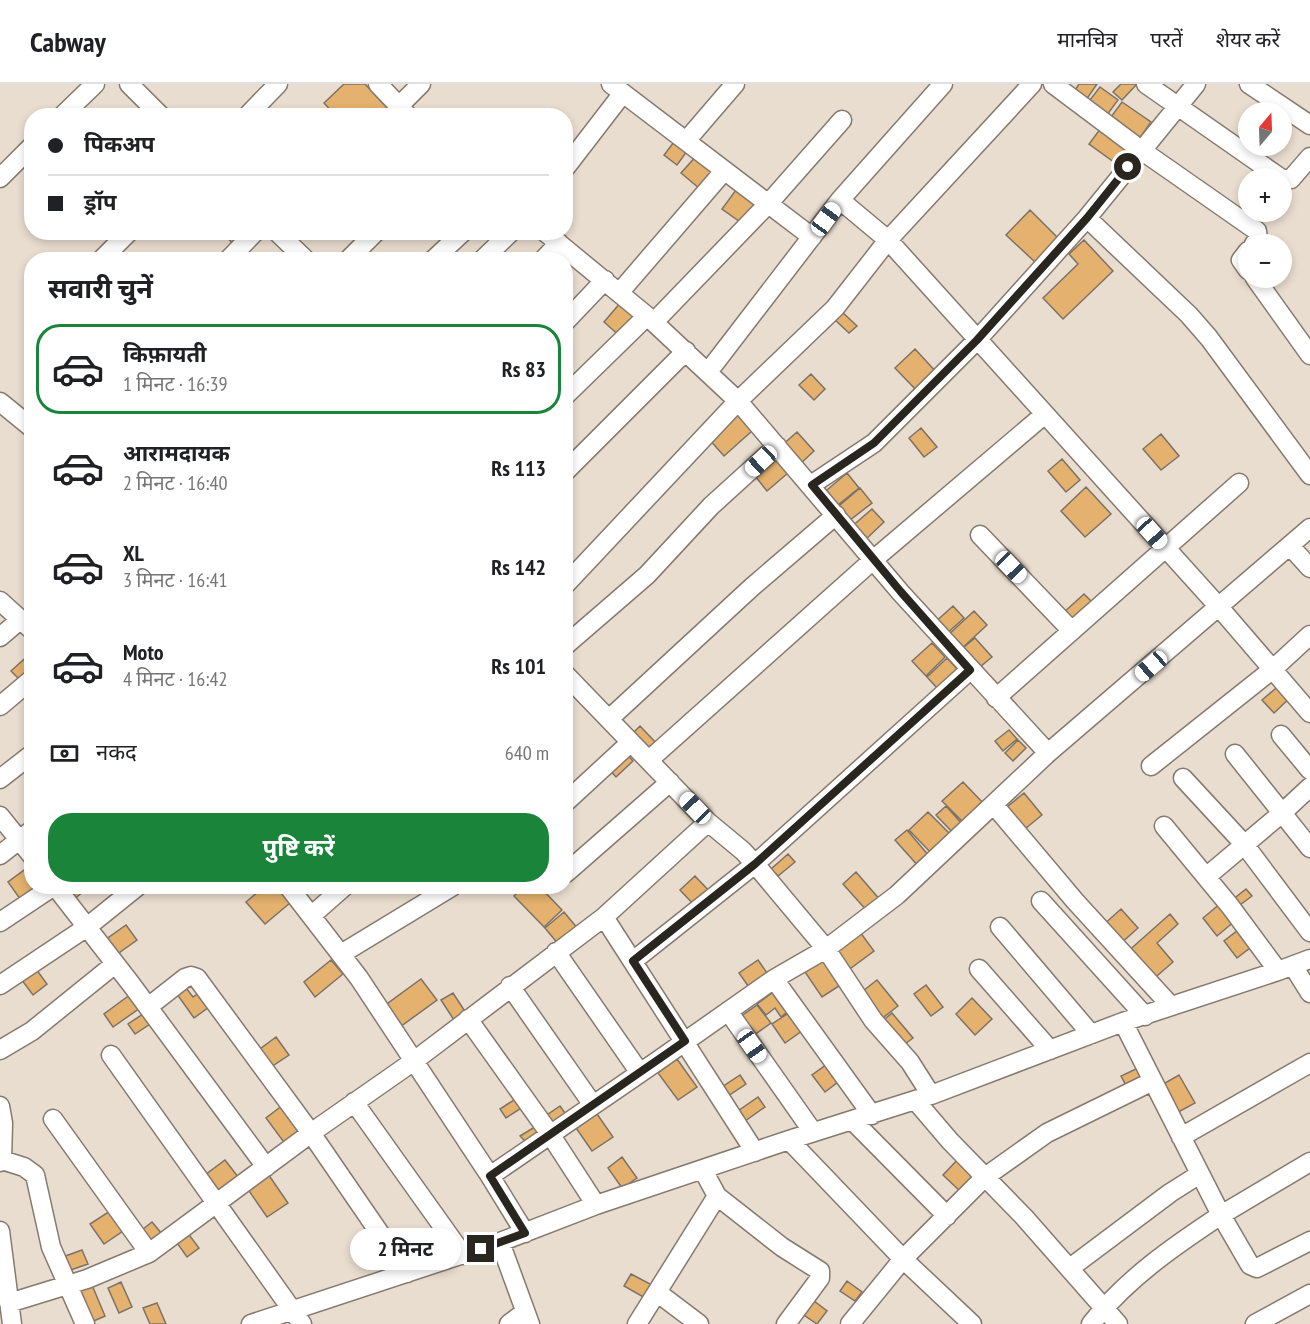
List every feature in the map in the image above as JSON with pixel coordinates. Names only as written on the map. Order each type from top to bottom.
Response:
[{"type":"street","points":[[70,108],[95,84]]},
{"type":"street","points":[[129,84],[153,108]]},
{"type":"street","points":[[255,108],[278,84]]},
{"type":"street","points":[[378,84],[400,108]]},
{"type":"street","points":[[405,108],[421,84]]},
{"type":"street","points":[[686,141],[735,84]]},
{"type":"street","points":[[708,372],[840,200],[943,84]]},
{"type":"street","points":[[573,577],[738,401],[835,308],[888,240],[1032,84]]},
{"type":"street","points":[[1053,84],[1141,150],[1257,231],[1257,234]]},
{"type":"street","points":[[1146,84],[1282,179],[1291,179],[1310,157]]},
{"type":"street","points":[[812,485],[874,443],[977,340],[1087,218],[1196,84]]},
{"type":"street","points":[[1249,84],[1310,125]]},
{"type":"street","points":[[573,156],[617,89],[812,237]]},
{"type":"street","points":[[573,389],[651,319],[768,204],[842,120]]},
{"type":"street","points":[[0,178],[24,155]]},
{"type":"street","points":[[619,293],[724,171]]},
{"type":"street","points":[[840,200],[888,240],[1219,607],[1310,713]]},
{"type":"street","points":[[1087,218],[1189,315],[1209,338],[1310,475]]},
{"type":"street","points":[[109,252],[121,240]]},
{"type":"street","points":[[236,252],[247,240]]},
{"type":"street","points":[[285,240],[298,252]]},
{"type":"street","points":[[356,252],[368,240]]},
{"type":"street","points":[[442,252],[454,240]]},
{"type":"street","points":[[490,252],[503,240]]},
{"type":"street","points":[[555,240],[570,252]]},
{"type":"street","points":[[573,255],[651,319],[738,401],[812,485],[873,560],[970,670],[1048,753]]},
{"type":"street","points":[[573,314],[605,280]]},
{"type":"street","points":[[1262,288],[1310,355]]},
{"type":"street","points":[[573,464],[686,351]]},
{"type":"street","points":[[0,402],[24,422]]},
{"type":"street","points":[[649,760],[873,560],[1045,414]]},
{"type":"street","points":[[573,639],[646,575],[711,506],[777,446]]},
{"type":"street","points":[[996,698],[1239,483]]},
{"type":"street","points":[[609,719],[752,587],[836,515]]},
{"type":"street","points":[[490,1176],[774,978],[826,949],[897,895],[1048,753],[1310,528]]},
{"type":"street","points":[[980,535],[1072,631]]},
{"type":"street","points":[[1290,546],[1310,568]]},
{"type":"street","points":[[0,601],[24,623]]},
{"type":"street","points":[[0,637],[24,626]]},
{"type":"street","points":[[1151,766],[1273,669],[1310,635]]},
{"type":"street","points":[[633,961],[755,864],[970,670]]},
{"type":"street","points":[[573,682],[708,822],[755,864],[826,949],[873,1020],[910,1062],[923,1097],[950,1141],[1024,1217],[1118,1324]]},
{"type":"street","points":[[0,706],[24,686]]},
{"type":"street","points":[[1281,735],[1310,770]]},
{"type":"street","points":[[573,796],[631,742]]},
{"type":"street","points":[[1236,754],[1310,848]]},
{"type":"street","points":[[0,779],[24,760]]},
{"type":"street","points":[[1183,778],[1244,844],[1310,932]]},
{"type":"street","points":[[573,867],[670,782]]},
{"type":"street","points":[[1206,878],[1310,787]]},
{"type":"street","points":[[994,805],[1075,901],[1171,1006]]},
{"type":"street","points":[[0,816],[24,835]]},
{"type":"street","points":[[9,1303],[87,1279],[149,1253],[311,1132],[414,1061],[604,916],[708,822]]},
{"type":"street","points":[[1164,825],[1257,941],[1294,965],[1310,993]]},
{"type":"street","points":[[0,855],[24,837]]},
{"type":"street","points":[[0,922],[43,894]]},
{"type":"street","points":[[61,894],[266,1167]]},
{"type":"street","points":[[0,985],[87,927],[128,894]]},
{"type":"street","points":[[294,894],[359,978],[525,1233]]},
{"type":"street","points":[[311,916],[336,894]]},
{"type":"street","points":[[341,954],[440,894]]},
{"type":"street","points":[[1041,901],[1145,1016]]},
{"type":"street","points":[[604,916],[755,1152]]},
{"type":"street","points":[[1000,927],[1091,1034]]},
{"type":"street","points":[[556,952],[640,1073]]},
{"type":"street","points":[[0,1050],[32,1031],[115,964]]},
{"type":"street","points":[[251,1324],[297,1317],[406,1273],[500,1242],[596,1205],[813,1132],[872,1115],[1123,1022],[1294,965]]},
{"type":"street","points":[[979,969],[1050,1050]]},
{"type":"street","points":[[148,1007],[185,978],[191,976],[197,978],[311,1132],[406,1273]]},
{"type":"street","points":[[774,978],[872,1115]]},
{"type":"street","points":[[510,986],[594,1105]]},
{"type":"street","points":[[728,1011],[813,1132]]},
{"type":"street","points":[[468,1019],[550,1134],[596,1205]]},
{"type":"street","points":[[1123,1022],[1221,1215],[1250,1265],[1257,1268],[1310,1241]]},
{"type":"street","points":[[111,1055],[297,1317]]},
{"type":"street","points":[[1181,1137],[1310,1063]]},
{"type":"street","points":[[850,1324],[903,1259],[985,1177],[1047,1133],[1153,1081]]},
{"type":"street","points":[[354,1102],[463,1255]]},
{"type":"street","points":[[0,1106],[3,1123],[1,1161],[24,1167],[35,1174],[51,1247],[85,1324]]},
{"type":"street","points":[[53,1119],[149,1253]]},
{"type":"street","points":[[852,1120],[947,1216]]},
{"type":"street","points":[[789,1140],[903,1259],[972,1324]]},
{"type":"street","points":[[1092,1324],[1104,1308],[1168,1250],[1221,1215],[1310,1162]]},
{"type":"street","points":[[703,1170],[717,1197],[782,1247],[820,1271],[820,1278],[786,1324]]},
{"type":"street","points":[[1070,1268],[1170,1193],[1200,1174]]},
{"type":"street","points":[[637,1324],[717,1197]]},
{"type":"street","points":[[0,1231],[12,1324]]},
{"type":"street","points":[[500,1242],[527,1318],[509,1324]]},
{"type":"street","points":[[658,1293],[699,1324]]},
{"type":"street","points":[[1255,1324],[1310,1294]]},
{"type":"building","points":[[344,84],[365,84],[387,108],[329,108],[324,103]]},
{"type":"building","points":[[1079,84],[1097,84],[1084,103],[1072,95]]},
{"type":"building","points":[[1121,84],[1137,84],[1122,100],[1113,92]]},
{"type":"building","points":[[1100,87],[1118,100],[1104,119],[1086,105]]},
{"type":"building","points":[[1122,102],[1151,122],[1137,142],[1108,121]]},
{"type":"building","points":[[1104,124],[1132,146],[1118,165],[1089,144]]},
{"type":"building","points":[[677,138],[690,147],[677,165],[664,155]]},
{"type":"building","points":[[698,154],[717,170],[700,189],[681,173]]},
{"type":"building","points":[[736,190],[757,205],[743,224],[722,209]]},
{"type":"building","points":[[1030,210],[1058,238],[1035,262],[1006,235]]},
{"type":"building","points":[[229,240],[243,240],[236,247]]},
{"type":"building","points":[[1084,240],[1113,271],[1063,319],[1043,298],[1078,264],[1069,254]]},
{"type":"building","points":[[621,302],[638,318],[621,337],[604,322]]},
{"type":"building","points":[[840,310],[857,326],[849,333],[833,318]]},
{"type":"building","points":[[915,349],[938,374],[918,392],[895,368]]},
{"type":"building","points":[[811,374],[825,389],[814,400],[799,385]]},
{"type":"building","points":[[736,413],[752,431],[724,456],[708,438]]},
{"type":"building","points":[[921,428],[937,447],[924,457],[909,438]]},
{"type":"building","points":[[797,432],[814,451],[798,466],[780,447]]},
{"type":"building","points":[[1161,434],[1179,456],[1161,470],[1143,449]]},
{"type":"building","points":[[773,455],[788,473],[767,491],[752,472]]},
{"type":"building","points":[[1062,459],[1080,480],[1066,492],[1048,471]]},
{"type":"building","points":[[847,473],[859,488],[833,509],[821,495]]},
{"type":"building","points":[[1086,487],[1111,514],[1085,537],[1061,511]]},
{"type":"building","points":[[860,488],[872,503],[845,524],[834,510]]},
{"type":"building","points":[[872,509],[884,522],[863,542],[850,528]]},
{"type":"building","points":[[1084,594],[1094,604],[1072,625],[1062,614]]},
{"type":"building","points":[[953,606],[964,618],[943,637],[932,625]]},
{"type":"building","points":[[974,611],[987,625],[958,652],[945,638]]},
{"type":"building","points":[[975,638],[992,657],[974,672],[957,653]]},
{"type":"building","points":[[932,643],[945,657],[926,676],[912,661]]},
{"type":"building","points":[[947,658],[958,670],[938,689],[927,677]]},
{"type":"building","points":[[24,659],[24,684],[11,671]]},
{"type":"building","points":[[1282,683],[1293,695],[1274,713],[1262,700]]},
{"type":"building","points":[[640,726],[658,745],[647,755],[629,737]]},
{"type":"building","points":[[1009,730],[1017,739],[1003,751],[995,741]]},
{"type":"building","points":[[1018,740],[1026,748],[1013,761],[1005,753]]},
{"type":"building","points":[[623,750],[633,761],[616,777],[606,766]]},
{"type":"building","points":[[963,782],[985,805],[965,824],[942,801]]},
{"type":"building","points":[[1024,793],[1042,815],[1020,833],[1002,811]]},
{"type":"building","points":[[946,806],[964,826],[955,835],[936,815]]},
{"type":"building","points":[[928,812],[952,836],[933,855],[909,830]]},
{"type":"building","points":[[907,830],[930,857],[919,867],[895,840]]},
{"type":"building","points":[[788,854],[795,862],[778,876],[771,869]]},
{"type":"building","points":[[24,870],[24,894],[35,894],[23,903],[8,882]]},
{"type":"building","points":[[856,872],[881,901],[868,912],[843,884]]},
{"type":"building","points":[[695,876],[711,893],[696,907],[680,890]]},
{"type":"building","points":[[1246,889],[1252,896],[1236,908],[1231,901]]},
{"type":"building","points":[[66,894],[80,894],[72,901]]},
{"type":"building","points":[[256,894],[283,894],[290,903],[265,924],[246,902]]},
{"type":"building","points":[[516,894],[547,894],[562,910],[544,927],[514,896]]},
{"type":"building","points":[[1221,903],[1236,920],[1217,936],[1203,918]]},
{"type":"building","points":[[1121,909],[1138,928],[1119,945],[1102,926]]},
{"type":"building","points":[[564,912],[578,929],[559,945],[545,928]]},
{"type":"building","points":[[1170,914],[1178,924],[1157,943],[1173,962],[1150,982],[1125,954]]},
{"type":"building","points":[[126,925],[137,940],[116,955],[105,940]]},
{"type":"building","points":[[1242,927],[1255,944],[1237,958],[1224,941]]},
{"type":"building","points":[[860,932],[874,951],[847,971],[833,951]]},
{"type":"building","points":[[824,958],[842,984],[822,997],[805,972]]},
{"type":"building","points":[[331,960],[343,974],[315,997],[304,982]]},
{"type":"building","points":[[758,960],[772,980],[753,993],[739,973]]},
{"type":"building","points":[[36,969],[47,984],[33,995],[21,979]]},
{"type":"building","points":[[421,979],[437,1000],[400,1027],[384,1006]]},
{"type":"building","points":[[877,980],[898,1006],[880,1020],[859,994]]},
{"type":"building","points":[[183,984],[193,997],[203,990],[213,1004],[194,1018],[174,990]]},
{"type":"building","points":[[926,985],[943,1007],[931,1016],[914,994]]},
{"type":"building","points":[[776,990],[791,1009],[781,1017],[775,1008],[766,1015],[757,1004]]},
{"type":"building","points":[[453,993],[466,1013],[454,1020],[441,1000]]},
{"type":"building","points":[[131,994],[140,1008],[113,1027],[104,1014]]},
{"type":"building","points":[[972,998],[992,1019],[975,1035],[956,1014]]},
{"type":"building","points":[[757,1005],[771,1023],[750,1038],[737,1019]]},
{"type":"building","points":[[793,1010],[806,1028],[785,1043],[772,1024]]},
{"type":"building","points":[[146,1012],[153,1022],[135,1034],[128,1024]]},
{"type":"building","points":[[892,1013],[913,1038],[901,1047],[880,1023]]},
{"type":"building","points":[[276,1037],[289,1055],[268,1069],[256,1052]]},
{"type":"building","points":[[677,1059],[697,1087],[678,1100],[658,1073]]},
{"type":"building","points":[[830,1062],[842,1079],[825,1092],[812,1075]]},
{"type":"building","points":[[1140,1067],[1147,1080],[1128,1089],[1121,1076]]},
{"type":"building","points":[[740,1075],[746,1084],[728,1096],[722,1087]]},
{"type":"building","points":[[1179,1075],[1195,1103],[1173,1115],[1158,1087]]},
{"type":"building","points":[[520,1096],[526,1105],[506,1118],[500,1109]]},
{"type":"building","points":[[758,1097],[765,1107],[745,1121],[738,1111]]},
{"type":"building","points":[[283,1105],[303,1132],[286,1145],[266,1118]]},
{"type":"building","points":[[560,1106],[570,1120],[550,1133],[541,1119]]},
{"type":"building","points":[[597,1114],[613,1137],[592,1151],[576,1128]]},
{"type":"building","points":[[538,1125],[544,1133],[528,1144],[520,1136]]},
{"type":"building","points":[[622,1157],[637,1178],[622,1188],[608,1168]]},
{"type":"building","points":[[960,1157],[981,1175],[963,1194],[943,1175]]},
{"type":"building","points":[[225,1160],[239,1178],[219,1193],[205,1175]]},
{"type":"building","points":[[268,1174],[288,1203],[267,1217],[247,1188]]},
{"type":"building","points":[[113,1209],[126,1229],[104,1244],[90,1224]]},
{"type":"building","points":[[152,1222],[162,1234],[148,1245],[138,1233]]},
{"type":"building","points":[[187,1232],[199,1248],[187,1257],[175,1240]]},
{"type":"building","points":[[82,1250],[88,1264],[65,1272],[60,1258]]},
{"type":"building","points":[[631,1274],[652,1285],[645,1298],[624,1286]]},
{"type":"building","points":[[847,1281],[862,1292],[855,1301],[840,1291]]},
{"type":"building","points":[[121,1282],[132,1307],[119,1313],[108,1288]]},
{"type":"building","points":[[92,1285],[105,1316],[87,1324],[74,1292]]},
{"type":"building","points":[[809,1297],[827,1311],[817,1324],[798,1311]]},
{"type":"building","points":[[157,1303],[166,1324],[150,1324],[143,1308]]},
{"type":"route","points":[[481,1249],[525,1233],[490,1176],[685,1041],[633,961],[755,864],[970,670],[901,592],[812,485],[874,443],[977,340],[1087,218],[1128,167]]}]
